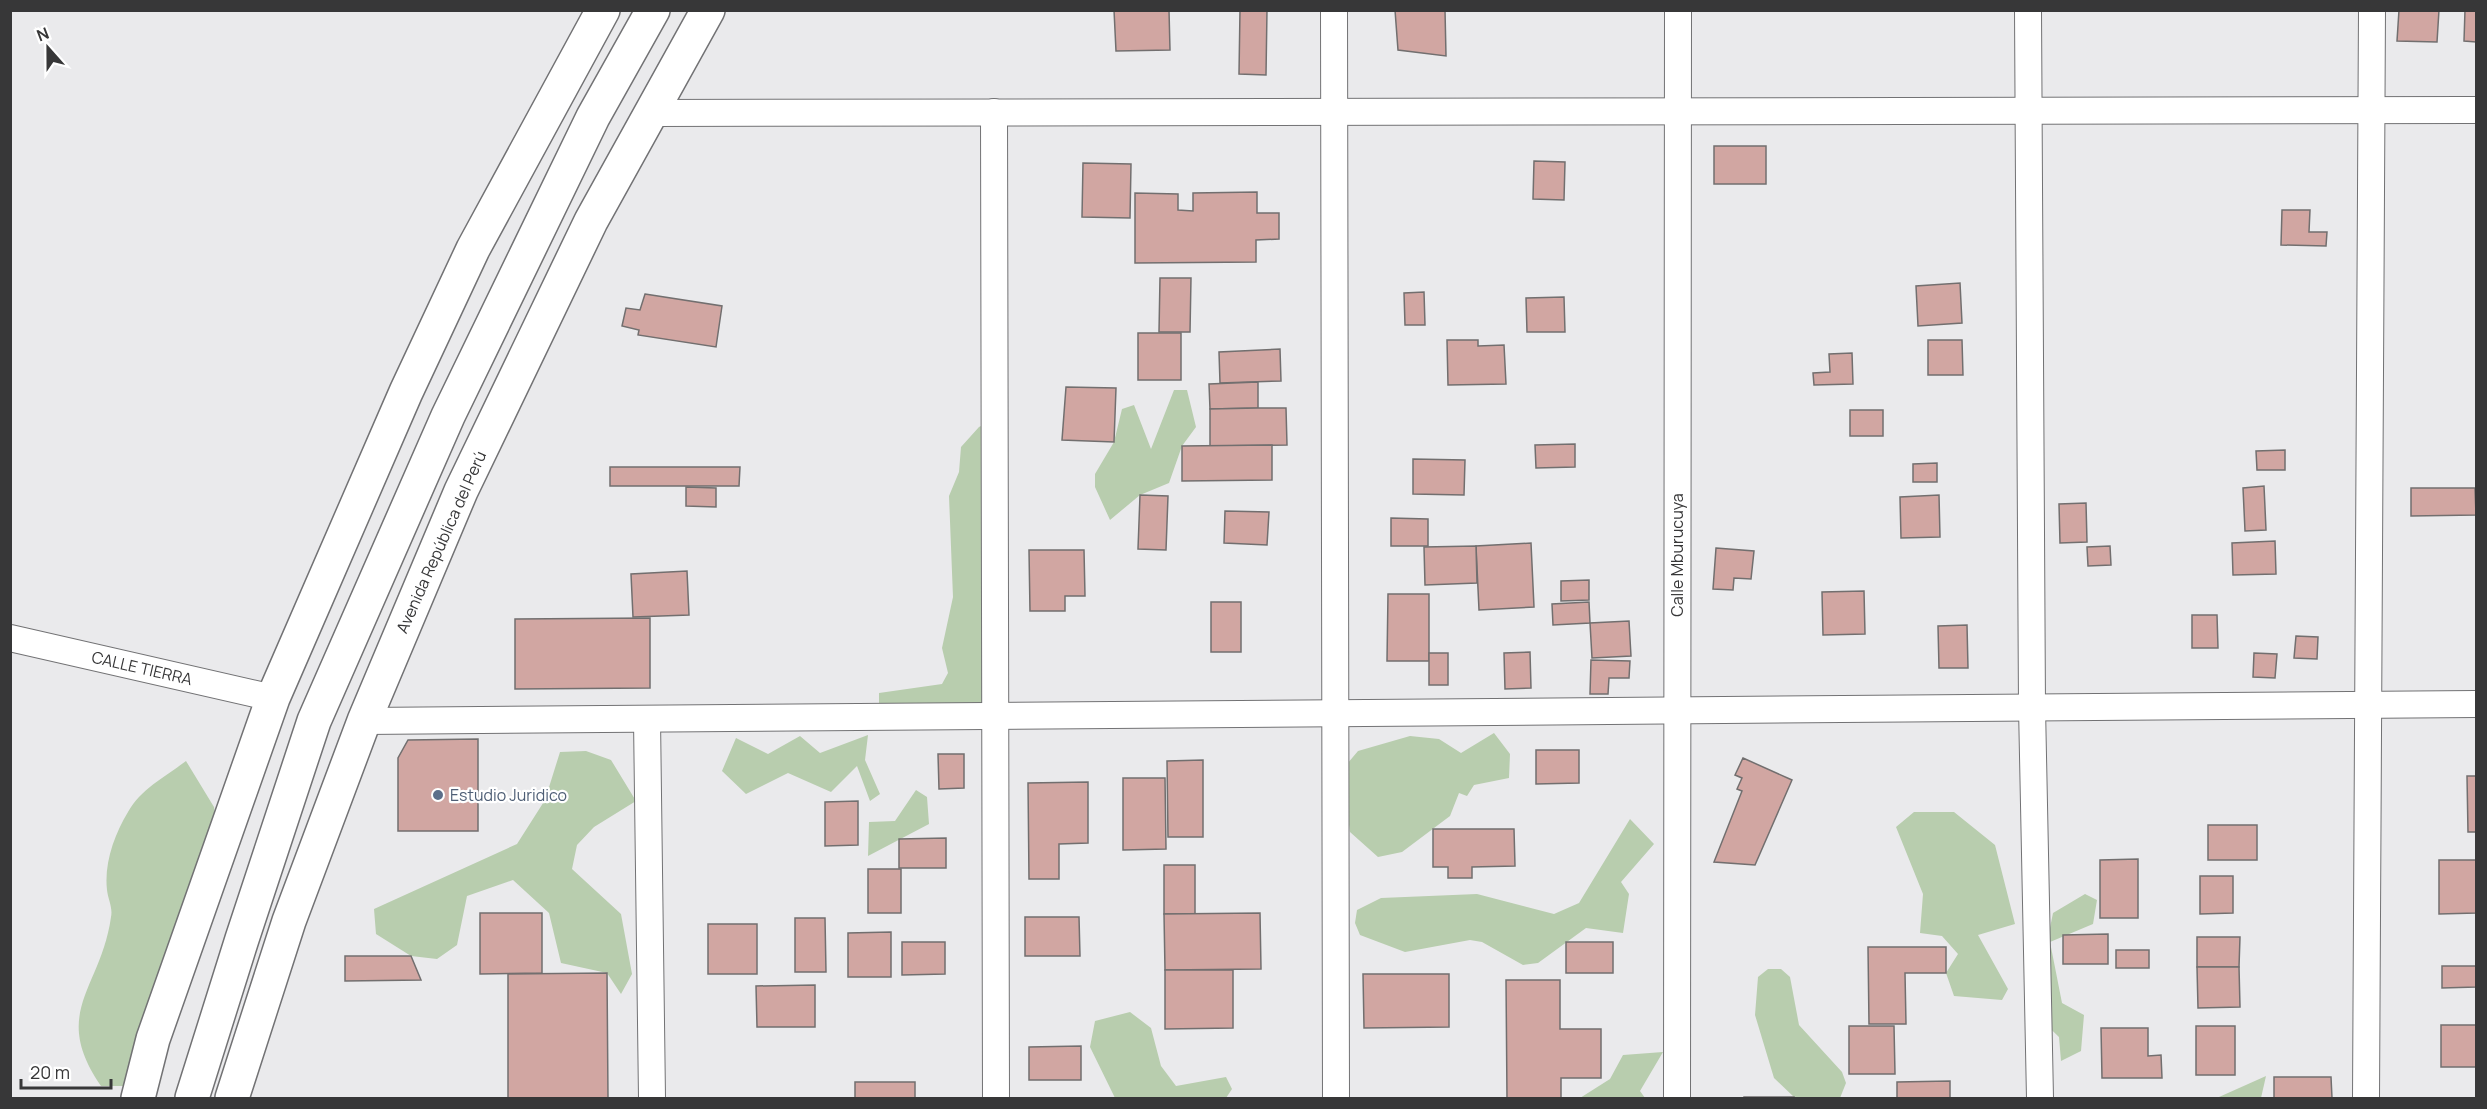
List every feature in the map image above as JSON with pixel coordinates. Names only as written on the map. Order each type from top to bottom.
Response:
[{"type":"main road","points":[[138,1098],[153,1039],[273,698],[406,392],[473,249],[603,10]]},
{"type":"main road","points":[[192,1098],[314,721],[448,416],[593,117],[653,10]]},
{"type":"main road","name":"Avenida República del Perú","points":[[232,1098],[289,921],[364,721],[461,492],[591,221],[708,10]]},
{"type":"street","points":[[1334,10],[1336,1098]]},
{"type":"street","name":"Calle Mburucuya","points":[[1677,1098],[1678,10]]},
{"type":"street","points":[[2028,10],[2032,707],[2040,1098]]},
{"type":"street","points":[[2366,1098],[2372,10]]},
{"type":"street","points":[[651,113],[2476,110]]},
{"type":"street","points":[[994,112],[996,1098]]},
{"type":"street","name":"CALLE TIERRA","points":[[10,638],[273,698]]},
{"type":"street","points":[[364,721],[2476,704]]},
{"type":"street","points":[[647,719],[652,1098]]},
{"type":"green space","points":[[1174,390],[1187,390],[1196,427],[1182,446],[1169,483],[1140,495],[1110,520],[1095,487],[1095,474],[1114,442],[1122,409],[1134,405],[1151,449]]},
{"type":"green space","points":[[983,425],[998,700],[977,712],[879,706],[879,693],[942,684],[948,673],[942,648],[953,597],[949,496],[959,472],[961,447]]},
{"type":"green space","points":[[1494,733],[1510,754],[1509,778],[1474,785],[1467,796],[1459,793],[1450,816],[1402,852],[1378,857],[1350,832],[1342,770],[1358,751],[1410,736],[1439,739],[1461,753]]},
{"type":"green space","points":[[868,735],[865,760],[880,794],[870,801],[857,766],[831,792],[788,773],[746,794],[722,771],[736,738],[768,754],[800,736],[820,753]]},
{"type":"green space","points":[[586,751],[611,760],[636,801],[594,827],[577,845],[572,869],[621,914],[632,974],[621,994],[607,973],[561,963],[549,913],[513,880],[467,896],[457,945],[437,959],[411,956],[376,934],[374,909],[517,844],[545,800],[560,752]]},
{"type":"green space","points":[[186,761],[214,807],[218,833],[126,1086],[101,1086],[86,1060],[80,1038],[79,1019],[83,1001],[106,942],[111,917],[106,880],[111,850],[118,830],[133,804],[154,784]]},
{"type":"green space","points":[[916,790],[927,797],[929,824],[868,856],[869,822],[895,821]]},
{"type":"green space","points":[[1914,812],[1954,812],[1995,845],[2015,924],[1978,935],[2008,989],[2002,1000],[1954,996],[1946,973],[1958,954],[1942,936],[1920,933],[1923,894],[1896,827]]},
{"type":"green space","points":[[1630,819],[1654,844],[1621,882],[1629,894],[1623,933],[1586,928],[1538,963],[1523,965],[1482,942],[1470,940],[1405,952],[1360,935],[1355,923],[1357,910],[1381,898],[1477,894],[1554,914],[1579,903]]},
{"type":"green space","points":[[2085,894],[2097,900],[2093,924],[2050,942],[2062,1003],[2084,1015],[2081,1051],[2061,1061],[2059,1037],[2033,1012],[2053,913]]},
{"type":"green space","points":[[1768,969],[1781,969],[1790,977],[1799,1025],[1842,1072],[1846,1083],[1840,1098],[1795,1098],[1774,1078],[1755,1015],[1758,977]]},
{"type":"green space","points":[[1130,1012],[1151,1028],[1161,1066],[1176,1086],[1226,1077],[1232,1089],[1226,1098],[1115,1098],[1090,1047],[1095,1021]]},
{"type":"green space","points":[[1663,1052],[1640,1091],[1645,1098],[1580,1098],[1610,1079],[1623,1055]]},
{"type":"green space","points":[[2266,1076],[2261,1098],[2218,1098],[2219,1097]]},
{"type":"building","points":[[1114,10],[1169,10],[1170,50],[1116,51]]},
{"type":"building","points":[[1240,10],[1267,10],[1266,75],[1239,74]]},
{"type":"building","points":[[1395,10],[1445,10],[1446,56],[1398,50]]},
{"type":"building","points":[[2399,10],[2439,10],[2437,42],[2397,41]]},
{"type":"building","points":[[2465,10],[2476,10],[2476,42],[2464,41]]},
{"type":"building","points":[[1714,146],[1766,146],[1766,184],[1714,184]]},
{"type":"building","points":[[1534,161],[1565,162],[1564,200],[1533,199]]},
{"type":"building","points":[[1083,163],[1131,164],[1130,218],[1082,217]]},
{"type":"building","points":[[1257,192],[1257,213],[1279,213],[1279,239],[1256,240],[1256,262],[1135,263],[1135,193],[1178,194],[1178,210],[1193,211],[1193,193]]},
{"type":"building","points":[[2282,210],[2310,210],[2309,232],[2327,232],[2326,246],[2281,245]]},
{"type":"building","points":[[1160,278],[1191,278],[1190,332],[1159,332]]},
{"type":"building","points":[[1960,283],[1962,323],[1918,326],[1916,286]]},
{"type":"building","points":[[1424,292],[1425,325],[1405,325],[1404,293]]},
{"type":"building","points":[[645,294],[722,306],[716,347],[638,335],[639,330],[622,326],[626,308],[640,310]]},
{"type":"building","points":[[1564,297],[1565,332],[1527,332],[1526,298]]},
{"type":"building","points":[[1138,333],[1181,333],[1181,380],[1138,380]]},
{"type":"building","points":[[1447,340],[1478,340],[1478,346],[1504,345],[1506,384],[1448,385]]},
{"type":"building","points":[[1928,340],[1962,340],[1963,375],[1928,375]]},
{"type":"building","points":[[1280,349],[1281,381],[1220,383],[1219,352]]},
{"type":"building","points":[[1852,353],[1853,384],[1814,385],[1813,373],[1830,372],[1829,354]]},
{"type":"building","points":[[1258,382],[1258,408],[1210,409],[1209,384]]},
{"type":"building","points":[[1066,387],[1116,388],[1114,442],[1062,440]]},
{"type":"building","points":[[1286,408],[1287,445],[1210,446],[1210,409]]},
{"type":"building","points":[[1850,410],[1883,410],[1883,436],[1850,436]]},
{"type":"building","points":[[1575,444],[1575,467],[1536,468],[1535,445]]},
{"type":"building","points":[[1272,445],[1272,480],[1182,481],[1182,446]]},
{"type":"building","points":[[2285,450],[2285,470],[2257,470],[2256,451]]},
{"type":"building","points":[[1413,459],[1465,460],[1464,495],[1413,494]]},
{"type":"building","points":[[1937,463],[1937,482],[1913,482],[1913,464]]},
{"type":"building","points":[[610,467],[740,467],[739,486],[610,486]]},
{"type":"building","points":[[2264,486],[2266,530],[2245,531],[2243,488]]},
{"type":"building","points":[[686,487],[716,488],[716,507],[686,506]]},
{"type":"building","points":[[2411,488],[2475,488],[2476,515],[2411,516]]},
{"type":"building","points":[[1140,495],[1168,496],[1166,550],[1138,549]]},
{"type":"building","points":[[1939,495],[1940,537],[1901,538],[1900,497]]},
{"type":"building","points":[[2086,503],[2087,542],[2060,543],[2059,504]]},
{"type":"building","points":[[1225,511],[1269,512],[1267,545],[1224,543]]},
{"type":"building","points":[[1391,518],[1428,519],[1428,546],[1391,546]]},
{"type":"building","points":[[2275,541],[2276,574],[2233,575],[2232,543]]},
{"type":"building","points":[[1531,543],[1534,607],[1479,610],[1476,546]]},
{"type":"building","points":[[1476,546],[1477,583],[1425,585],[1424,547]]},
{"type":"building","points":[[2110,546],[2111,565],[2088,566],[2087,547]]},
{"type":"building","points":[[1716,548],[1754,551],[1751,579],[1734,578],[1733,590],[1713,589]]},
{"type":"building","points":[[1029,550],[1084,550],[1085,596],[1065,596],[1065,611],[1030,611]]},
{"type":"building","points":[[687,571],[689,615],[633,617],[631,574]]},
{"type":"building","points":[[1589,580],[1589,600],[1561,601],[1561,581]]},
{"type":"building","points":[[1864,591],[1865,634],[1823,635],[1822,592]]},
{"type":"building","points":[[1388,594],[1429,594],[1429,661],[1387,661]]},
{"type":"building","points":[[1211,602],[1241,602],[1241,652],[1211,652]]},
{"type":"building","points":[[1589,602],[1590,623],[1553,625],[1552,604]]},
{"type":"building","points":[[2192,615],[2217,615],[2218,648],[2192,648]]},
{"type":"building","points":[[650,618],[650,688],[515,689],[515,619]]},
{"type":"building","points":[[1629,621],[1631,656],[1592,658],[1590,623]]},
{"type":"building","points":[[1967,625],[1968,668],[1939,668],[1938,626]]},
{"type":"building","points":[[2296,636],[2318,637],[2317,659],[2294,658]]},
{"type":"building","points":[[1530,652],[1531,688],[1505,689],[1504,653]]},
{"type":"building","points":[[1429,653],[1448,653],[1448,685],[1429,685]]},
{"type":"building","points":[[2254,653],[2277,654],[2275,678],[2253,677]]},
{"type":"building","points":[[1591,660],[1630,661],[1629,678],[1609,678],[1608,694],[1590,694]]},
{"type":"building","name":"Estudio Juridico","points":[[478,739],[478,831],[398,831],[398,758],[408,740]]},
{"type":"building","points":[[1536,750],[1579,750],[1579,783],[1536,784]]},
{"type":"building","points":[[938,754],[964,754],[964,788],[939,789]]},
{"type":"building","points":[[1743,758],[1792,780],[1755,865],[1714,862],[1742,791],[1737,789],[1742,778],[1735,775]]},
{"type":"building","points":[[1203,760],[1203,837],[1168,837],[1167,761]]},
{"type":"building","points":[[2467,776],[2476,776],[2476,832],[2468,832]]},
{"type":"building","points":[[1123,778],[1165,778],[1166,849],[1123,850]]},
{"type":"building","points":[[1088,782],[1088,843],[1059,844],[1059,879],[1029,879],[1028,783]]},
{"type":"building","points":[[858,801],[858,845],[825,846],[825,802]]},
{"type":"building","points":[[2208,825],[2257,825],[2257,860],[2208,860]]},
{"type":"building","points":[[1433,829],[1514,829],[1515,866],[1472,867],[1472,878],[1448,878],[1448,867],[1433,867]]},
{"type":"building","points":[[946,838],[946,868],[899,868],[899,839]]},
{"type":"building","points":[[2138,859],[2138,918],[2100,918],[2100,860]]},
{"type":"building","points":[[2439,860],[2476,860],[2476,913],[2439,914]]},
{"type":"building","points":[[1164,865],[1195,865],[1195,914],[1164,914]]},
{"type":"building","points":[[868,869],[901,869],[901,913],[868,913]]},
{"type":"building","points":[[2200,876],[2233,876],[2233,913],[2200,914]]},
{"type":"building","points":[[480,913],[542,913],[542,973],[480,974]]},
{"type":"building","points":[[1260,913],[1261,969],[1165,970],[1164,914]]},
{"type":"building","points":[[1025,917],[1079,917],[1080,956],[1025,956]]},
{"type":"building","points":[[795,918],[825,918],[826,972],[795,972]]},
{"type":"building","points":[[708,924],[757,924],[757,974],[708,974]]},
{"type":"building","points":[[891,932],[891,977],[848,977],[848,933]]},
{"type":"building","points":[[2108,934],[2108,964],[2063,964],[2063,935]]},
{"type":"building","points":[[2197,937],[2240,937],[2239,967],[2197,967]]},
{"type":"building","points":[[902,942],[945,942],[945,974],[902,975]]},
{"type":"building","points":[[1566,942],[1613,942],[1613,973],[1566,973]]},
{"type":"building","points":[[1868,947],[1946,947],[1946,973],[1905,973],[1906,1024],[1869,1024]]},
{"type":"building","points":[[2116,950],[2149,950],[2149,968],[2116,968]]},
{"type":"building","points":[[345,956],[411,956],[421,980],[345,981]]},
{"type":"building","points":[[2442,966],[2476,966],[2476,987],[2442,988]]},
{"type":"building","points":[[2197,967],[2239,967],[2240,1007],[2198,1008]]},
{"type":"building","points":[[1165,970],[1233,970],[1233,1028],[1165,1029]]},
{"type":"building","points":[[607,973],[608,1098],[508,1098],[508,974]]},
{"type":"building","points":[[1363,974],[1449,974],[1449,1027],[1364,1028]]},
{"type":"building","points":[[1506,980],[1560,980],[1560,1029],[1601,1029],[1601,1078],[1561,1078],[1561,1098],[1507,1098]]},
{"type":"building","points":[[815,985],[815,1027],[757,1027],[756,986]]},
{"type":"building","points":[[2441,1025],[2476,1025],[2476,1067],[2441,1067]]},
{"type":"building","points":[[1849,1026],[1894,1026],[1895,1074],[1849,1074]]},
{"type":"building","points":[[2196,1026],[2235,1026],[2235,1075],[2196,1075]]},
{"type":"building","points":[[2101,1028],[2148,1028],[2148,1056],[2161,1055],[2162,1078],[2102,1078]]},
{"type":"building","points":[[1081,1046],[1081,1080],[1029,1080],[1029,1047]]},
{"type":"building","points":[[2274,1077],[2331,1077],[2332,1098],[2274,1098]]},
{"type":"building","points":[[1950,1081],[1950,1098],[1897,1098],[1897,1082]]},
{"type":"building","points":[[855,1082],[915,1082],[915,1098],[855,1098]]},
{"type":"building","points":[[1794,1097],[1794,1098],[1744,1098]]},
{"type":"place","name":"Estudio Juridico","points":[[438,795]]}]
